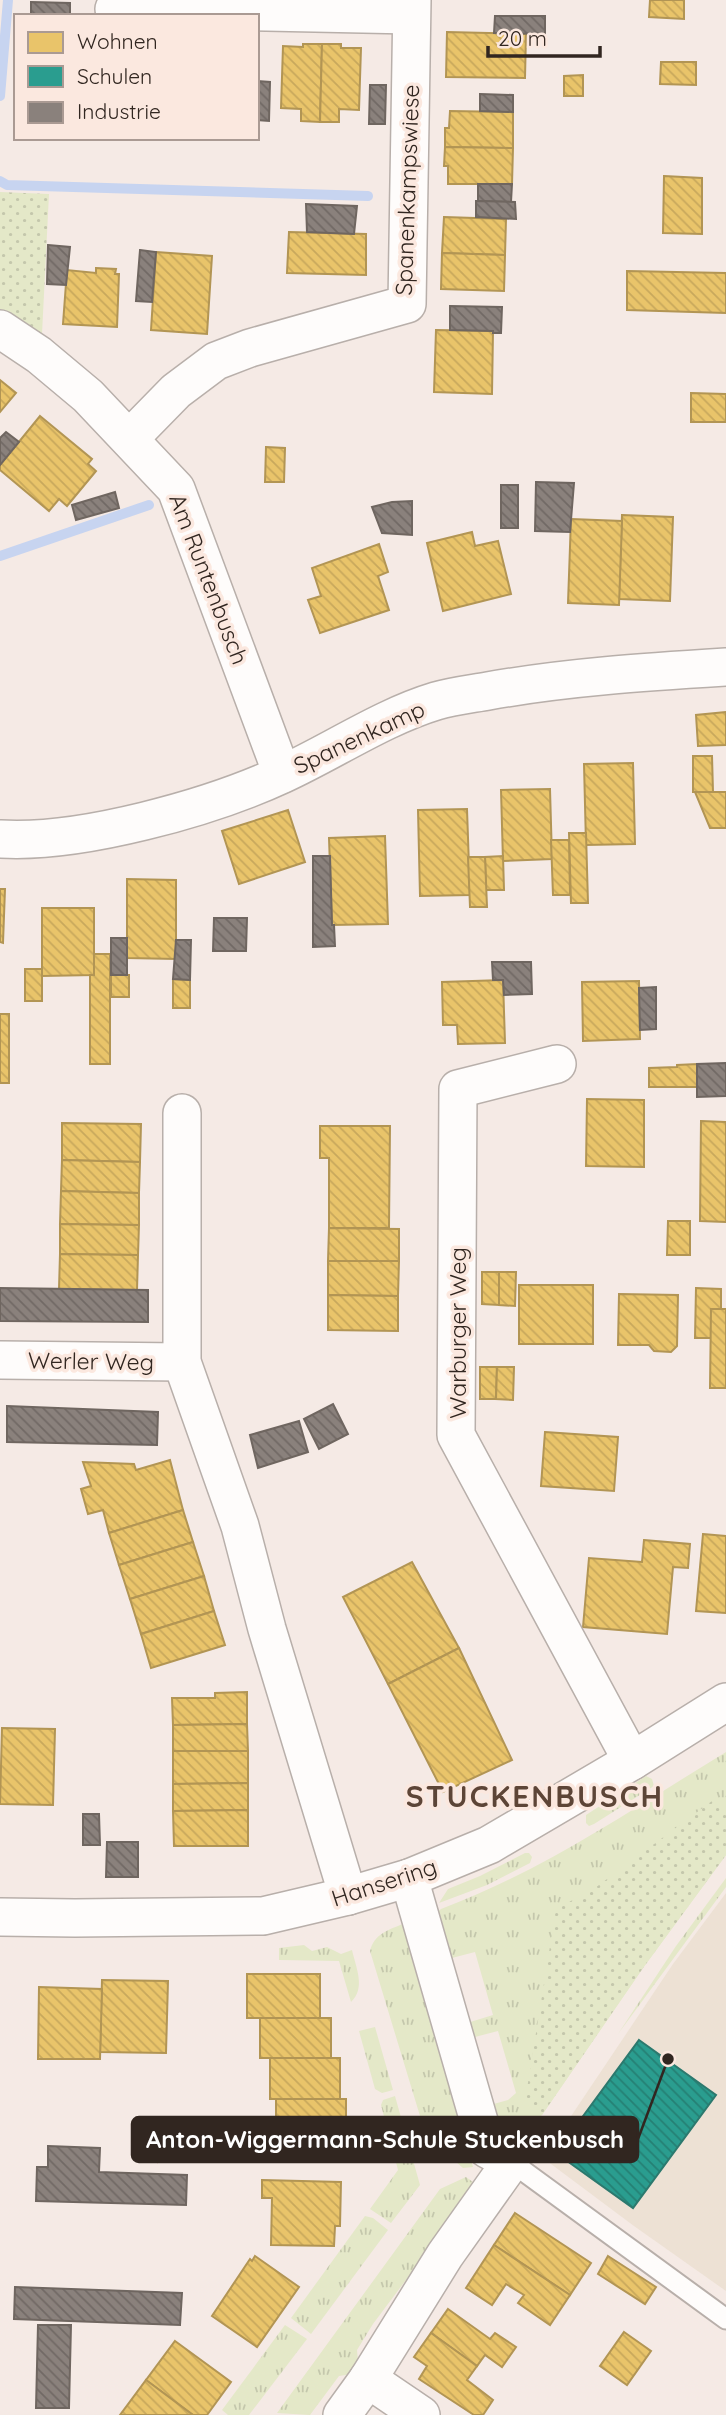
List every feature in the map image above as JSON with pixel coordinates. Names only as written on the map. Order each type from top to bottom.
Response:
[{"type":"street","name":"Spanenkampswiese","points":[[114,9],[412,8],[407,304],[250,348],[216,361],[176,391],[131,438]]},
{"type":"street","name":"Am Runtenbusch","points":[[0,329],[39,355],[88,396],[131,438],[176,489],[282,774]]},
{"type":"street","name":"Spanenkamp","points":[[0,839],[18,840],[80,834],[145,820],[218,799],[282,774],[359,733],[436,701],[529,684],[726,667]]},
{"type":"street","name":"Warburger Weg","points":[[557,1064],[458,1089],[456,1435],[632,1761]]},
{"type":"street","points":[[181,1113],[181,1362],[240,1525],[267,1629],[348,1896]]},
{"type":"street","name":"Werler Weg","points":[[0,1360],[181,1362]]},
{"type":"street","name":"Hansering","points":[[0,1917],[75,1919],[263,1916],[409,1878],[489,1845],[726,1702]]},
{"type":"street","points":[[342,2415],[368,2379],[445,2255],[511,2162],[487,2149],[409,1878]]},
{"type":"street","points":[[368,2379],[421,2415]]},
{"type":"lane","points":[[511,2162],[726,2319]]},
{"type":"shaded area","points":[[726,1893],[726,2291],[543,2158],[673,1964]]},
{"type":"green space","points":[[0,192],[49,194],[42,334],[0,309]]},
{"type":"green space","points":[[726,1752],[726,1855],[643,1968],[542,2115],[520,2139],[501,2143],[490,2105],[508,2100],[516,2093],[498,2031],[471,2038],[467,2023],[493,2015],[475,1952],[448,1959],[435,1914],[552,1857]]},
{"type":"green space","points":[[646,1776],[652,1779],[654,1786],[594,1824],[589,1826],[586,1823],[586,1815]]},
{"type":"green space","points":[[712,1801],[726,1810],[726,1855],[643,1968],[542,2115],[525,2101],[556,1909],[595,1888]]},
{"type":"green space","points":[[525,1853],[532,1857],[530,1863],[487,1885],[439,1903],[448,1889]]},
{"type":"green space","points":[[726,1878],[726,1887],[618,2034],[676,1946]]},
{"type":"green space","points":[[403,1924],[473,2167],[463,2168],[449,2156],[430,2149],[370,1951],[378,1937]]},
{"type":"green space","points":[[304,1945],[312,1951],[327,1947],[341,1954],[352,1950],[359,1984],[356,1996],[351,2002],[339,1961],[279,1960],[279,1948]]},
{"type":"green space","points":[[375,2027],[393,2090],[382,2093],[375,2089],[359,2031]]},
{"type":"green space","points":[[395,2096],[420,2185],[391,2223],[370,2209],[398,2170],[381,2105],[383,2100]]},
{"type":"green space","points":[[466,2177],[477,2185],[373,2324],[357,2350],[359,2373],[339,2376],[310,2415],[277,2413],[440,2189]]},
{"type":"green space","points":[[365,2216],[373,2218],[388,2230],[311,2334],[291,2318]]},
{"type":"green space","points":[[285,2325],[307,2339],[249,2415],[228,2415],[222,2410]]},
{"type":"building: Wohnen","points":[[650,0],[684,0],[684,19],[649,17]]},
{"type":"building: Wohnen","points":[[447,32],[526,34],[525,78],[446,77]]},
{"type":"building: Wohnen","points":[[303,44],[322,44],[320,122],[301,121],[301,109],[281,108],[283,46],[303,47]]},
{"type":"building: Wohnen","points":[[322,44],[361,48],[359,110],[339,109],[339,122],[320,122]]},
{"type":"building: Wohnen","points":[[661,62],[696,62],[696,85],[660,84]]},
{"type":"building: Wohnen","points":[[583,75],[583,96],[564,96],[564,76]]},
{"type":"building: Wohnen","points":[[450,111],[513,112],[513,148],[445,147],[445,128],[449,128]]},
{"type":"building: Wohnen","points":[[445,147],[513,148],[512,184],[448,184],[448,166],[444,166]]},
{"type":"building: Wohnen","points":[[664,176],[702,178],[702,234],[663,233]]},
{"type":"building: Wohnen","points":[[444,217],[506,219],[505,255],[442,253]]},
{"type":"building: Wohnen","points":[[289,232],[366,234],[366,275],[287,273]]},
{"type":"building: Wohnen","points":[[156,252],[212,256],[207,334],[151,330]]},
{"type":"building: Wohnen","points":[[442,253],[505,255],[504,291],[441,289]]},
{"type":"building: Wohnen","points":[[96,268],[116,269],[115,274],[119,274],[117,327],[63,324],[67,270],[96,273]]},
{"type":"building: Wohnen","points":[[627,271],[726,273],[726,313],[627,310]]},
{"type":"building: Wohnen","points":[[436,330],[493,331],[492,394],[434,392]]},
{"type":"building: Wohnen","points":[[0,380],[16,393],[0,412]]},
{"type":"building: Wohnen","points":[[691,393],[726,394],[726,422],[691,422]]},
{"type":"building: Wohnen","points":[[40,416],[92,459],[88,464],[96,471],[67,506],[59,499],[49,511],[0,470],[0,465]]},
{"type":"building: Wohnen","points":[[266,447],[285,448],[284,482],[265,482]]},
{"type":"building: Wohnen","points":[[622,515],[673,517],[670,601],[619,599]]},
{"type":"building: Wohnen","points":[[571,519],[622,521],[619,605],[568,603]]},
{"type":"building: Wohnen","points":[[472,532],[475,546],[498,541],[511,594],[443,611],[427,543]]},
{"type":"building: Wohnen","points":[[379,544],[388,572],[378,576],[389,610],[320,633],[308,600],[321,596],[312,568]]},
{"type":"building: Wohnen","points":[[726,712],[726,745],[698,746],[696,715]]},
{"type":"building: Wohnen","points":[[693,756],[712,756],[713,792],[693,792]]},
{"type":"building: Wohnen","points":[[633,763],[635,844],[586,845],[584,764]]},
{"type":"building: Wohnen","points":[[550,789],[552,859],[503,861],[501,790]]},
{"type":"building: Wohnen","points":[[695,792],[726,792],[726,828],[710,828]]},
{"type":"building: Wohnen","points":[[467,809],[470,895],[420,896],[418,810]]},
{"type":"building: Wohnen","points":[[288,810],[305,862],[239,884],[222,831]]},
{"type":"building: Wohnen","points":[[569,833],[586,833],[588,903],[571,903]]},
{"type":"building: Wohnen","points":[[385,836],[388,924],[332,925],[329,838]]},
{"type":"building: Wohnen","points":[[551,840],[569,840],[570,895],[553,895]]},
{"type":"building: Wohnen","points":[[503,856],[504,890],[486,890],[485,857]]},
{"type":"building: Wohnen","points":[[468,857],[485,857],[487,907],[470,907]]},
{"type":"building: Wohnen","points":[[127,879],[176,880],[176,959],[127,958]]},
{"type":"building: Wohnen","points":[[0,889],[5,889],[3,943],[0,942]]},
{"type":"building: Wohnen","points":[[42,908],[94,908],[94,975],[42,976]]},
{"type":"building: Wohnen","points":[[94,954],[110,954],[110,1064],[90,1064],[90,975],[94,975]]},
{"type":"building: Wohnen","points":[[25,969],[42,969],[42,1001],[25,1001]]},
{"type":"building: Wohnen","points":[[111,975],[129,975],[129,997],[111,997]]},
{"type":"building: Wohnen","points":[[173,979],[190,980],[190,1008],[173,1008]]},
{"type":"building: Wohnen","points":[[503,980],[505,1043],[458,1044],[457,1025],[443,1025],[442,982]]},
{"type":"building: Wohnen","points":[[639,981],[640,1039],[583,1041],[582,982]]},
{"type":"building: Wohnen","points":[[0,1014],[9,1014],[9,1083],[0,1083]]},
{"type":"building: Wohnen","points":[[697,1064],[697,1087],[649,1087],[649,1068]]},
{"type":"building: Wohnen","points":[[587,1099],[644,1100],[644,1167],[586,1166]]},
{"type":"building: Wohnen","points":[[701,1121],[726,1122],[726,1222],[700,1221]]},
{"type":"building: Wohnen","points":[[62,1123],[141,1124],[140,1162],[62,1160]]},
{"type":"building: Wohnen","points":[[320,1126],[390,1126],[389,1228],[329,1228],[329,1158],[320,1158]]},
{"type":"building: Wohnen","points":[[62,1160],[140,1162],[139,1193],[61,1191]]},
{"type":"building: Wohnen","points":[[61,1191],[139,1193],[139,1225],[60,1224]]},
{"type":"building: Wohnen","points":[[668,1221],[690,1221],[690,1255],[667,1255]]},
{"type":"building: Wohnen","points":[[60,1224],[139,1225],[138,1255],[60,1254]]},
{"type":"building: Wohnen","points":[[329,1228],[399,1229],[399,1261],[328,1261]]},
{"type":"building: Wohnen","points":[[60,1254],[138,1255],[137,1290],[59,1289]]},
{"type":"building: Wohnen","points":[[328,1261],[399,1261],[398,1296],[328,1295]]},
{"type":"building: Wohnen","points":[[482,1272],[499,1272],[499,1305],[482,1304]]},
{"type":"building: Wohnen","points":[[499,1272],[516,1272],[515,1306],[499,1305]]},
{"type":"building: Wohnen","points":[[519,1285],[593,1285],[593,1344],[519,1344]]},
{"type":"building: Wohnen","points":[[696,1288],[721,1289],[721,1309],[711,1309],[711,1338],[695,1338]]},
{"type":"building: Wohnen","points":[[619,1294],[678,1295],[677,1346],[671,1352],[654,1351],[649,1345],[618,1345]]},
{"type":"building: Wohnen","points":[[328,1295],[398,1296],[398,1331],[328,1330]]},
{"type":"building: Wohnen","points":[[711,1309],[726,1309],[726,1388],[710,1388]]},
{"type":"building: Wohnen","points":[[480,1367],[497,1367],[496,1399],[480,1399]]},
{"type":"building: Wohnen","points":[[497,1367],[514,1367],[513,1400],[496,1399]]},
{"type":"building: Wohnen","points":[[545,1432],[618,1437],[614,1491],[541,1486]]},
{"type":"building: Wohnen","points":[[170,1460],[183,1510],[109,1533],[103,1510],[88,1514],[81,1489],[91,1486],[83,1462],[134,1464],[136,1470]]},
{"type":"building: Wohnen","points":[[183,1510],[193,1542],[119,1565],[109,1533]]},
{"type":"building: Wohnen","points":[[703,1534],[726,1536],[726,1613],[696,1611]]},
{"type":"building: Wohnen","points":[[644,1540],[690,1544],[688,1568],[673,1567],[667,1634],[583,1627],[589,1558],[642,1562]]},
{"type":"building: Wohnen","points":[[193,1542],[204,1576],[130,1599],[119,1565]]},
{"type":"building: Wohnen","points":[[412,1562],[459,1648],[388,1684],[343,1597]]},
{"type":"building: Wohnen","points":[[204,1576],[214,1611],[141,1634],[130,1599]]},
{"type":"building: Wohnen","points":[[214,1611],[225,1645],[151,1668],[141,1634]]},
{"type":"building: Wohnen","points":[[459,1648],[512,1760],[443,1792],[388,1684]]},
{"type":"building: Wohnen","points":[[247,1692],[247,1724],[173,1725],[172,1698],[215,1698],[215,1693]]},
{"type":"building: Wohnen","points":[[247,1724],[248,1751],[173,1751],[173,1725]]},
{"type":"building: Wohnen","points":[[2,1728],[55,1729],[53,1805],[0,1804]]},
{"type":"building: Wohnen","points":[[173,1751],[248,1751],[248,1783],[173,1784]]},
{"type":"building: Wohnen","points":[[248,1783],[248,1810],[173,1811],[173,1784]]},
{"type":"building: Wohnen","points":[[248,1810],[248,1846],[174,1846],[173,1811]]},
{"type":"building: Wohnen","points":[[247,1974],[320,1974],[320,2018],[247,2018]]},
{"type":"building: Wohnen","points":[[102,1980],[168,1981],[166,2053],[100,2052]]},
{"type":"building: Wohnen","points":[[39,1987],[102,1989],[100,2059],[38,2059]]},
{"type":"building: Wohnen","points":[[260,2018],[331,2018],[331,2058],[260,2058]]},
{"type":"building: Wohnen","points":[[270,2058],[340,2058],[340,2099],[270,2099]]},
{"type":"building: Wohnen","points":[[276,2099],[346,2099],[346,2138],[276,2138]]},
{"type":"building: Wohnen","points":[[183,2133],[189,2153],[158,2162],[153,2141]]},
{"type":"building: Wohnen","points":[[262,2180],[341,2182],[340,2226],[335,2226],[334,2246],[271,2245],[272,2198],[262,2198]]},
{"type":"building: Wohnen","points":[[515,2213],[591,2263],[570,2295],[494,2245]]},
{"type":"building: Wohnen","points":[[494,2245],[570,2295],[550,2325],[518,2303],[524,2295],[506,2284],[492,2305],[466,2288]]},
{"type":"building: Wohnen","points":[[255,2256],[299,2287],[257,2347],[212,2316],[250,2259],[252,2261]]},
{"type":"building: Wohnen","points":[[608,2256],[656,2287],[645,2304],[598,2274]]},
{"type":"building: Wohnen","points":[[448,2309],[490,2339],[495,2333],[516,2347],[502,2367],[485,2355],[477,2366],[431,2333]]},
{"type":"building: Wohnen","points":[[624,2332],[651,2351],[627,2385],[600,2366]]},
{"type":"building: Wohnen","points":[[431,2333],[477,2366],[467,2380],[493,2400],[483,2415],[474,2415],[419,2379],[427,2366],[414,2357]]},
{"type":"building: Wohnen","points":[[175,2341],[231,2382],[207,2415],[193,2415],[146,2380]]},
{"type":"building: Wohnen","points":[[146,2380],[193,2415],[120,2415]]},
{"type":"building: Schulen","points":[[639,2040],[716,2095],[633,2208],[556,2153]]},
{"type":"building: Industrie","points":[[31,2],[70,3],[70,14],[31,14]]},
{"type":"building: Industrie","points":[[495,16],[545,16],[545,34],[494,33]]},
{"type":"building: Industrie","points":[[259,81],[270,82],[269,121],[259,120]]},
{"type":"building: Industrie","points":[[370,85],[386,85],[385,124],[369,124]]},
{"type":"building: Industrie","points":[[480,94],[513,95],[513,112],[480,111]]},
{"type":"building: Industrie","points":[[478,184],[512,184],[511,202],[478,201]]},
{"type":"building: Industrie","points":[[476,201],[515,202],[516,219],[476,217]]},
{"type":"building: Industrie","points":[[306,204],[357,206],[354,234],[307,232]]},
{"type":"building: Industrie","points":[[48,245],[70,247],[66,285],[47,284]]},
{"type":"building: Industrie","points":[[140,250],[156,252],[152,302],[136,301]]},
{"type":"building: Industrie","points":[[450,306],[502,307],[501,333],[450,330]]},
{"type":"building: Industrie","points":[[6,432],[19,442],[0,465],[0,438]]},
{"type":"building: Industrie","points":[[536,482],[574,483],[570,532],[535,531]]},
{"type":"building: Industrie","points":[[501,485],[518,485],[518,528],[501,528]]},
{"type":"building: Industrie","points":[[115,492],[119,508],[76,520],[72,505]]},
{"type":"building: Industrie","points":[[412,501],[412,535],[382,533],[372,507]]},
{"type":"building: Industrie","points":[[313,856],[330,856],[335,946],[313,947]]},
{"type":"building: Industrie","points":[[214,918],[247,918],[246,951],[213,951]]},
{"type":"building: Industrie","points":[[111,938],[127,938],[127,975],[111,975]]},
{"type":"building: Industrie","points":[[176,940],[191,940],[190,980],[173,979]]},
{"type":"building: Industrie","points":[[492,962],[531,962],[532,994],[504,995],[503,980],[493,980]]},
{"type":"building: Industrie","points":[[656,987],[656,1029],[640,1030],[639,988]]},
{"type":"building: Industrie","points":[[726,1063],[726,1096],[697,1097],[697,1064]]},
{"type":"building: Industrie","points":[[0,1288],[148,1290],[148,1322],[0,1321]]},
{"type":"building: Industrie","points":[[333,1404],[348,1434],[319,1449],[304,1419]]},
{"type":"building: Industrie","points":[[7,1406],[158,1412],[157,1445],[7,1442]]},
{"type":"building: Industrie","points":[[299,1421],[308,1452],[258,1468],[250,1435]]},
{"type":"building: Industrie","points":[[83,1814],[99,1814],[100,1845],[83,1845]]},
{"type":"building: Industrie","points":[[107,1842],[138,1842],[138,1877],[106,1877]]},
{"type":"building: Industrie","points":[[48,2146],[100,2148],[99,2172],[187,2175],[186,2205],[36,2201],[37,2167],[48,2167]]},
{"type":"building: Industrie","points":[[15,2287],[182,2293],[180,2325],[14,2319]]},
{"type":"building: Industrie","points":[[38,2325],[71,2325],[69,2408],[36,2408]]},
{"type":"waterway","points":[[0,96],[8,0]]},
{"type":"waterway","points":[[0,181],[7,185],[368,196]]},
{"type":"waterway","points":[[0,556],[149,505]]},
{"type":"place","name":"Anton-Wiggermann-Schule Stuckenbusch","points":[[668,2059]]},
{"type":"district","name":"STUCKENBUSCH","points":[[535,1796]]}]
